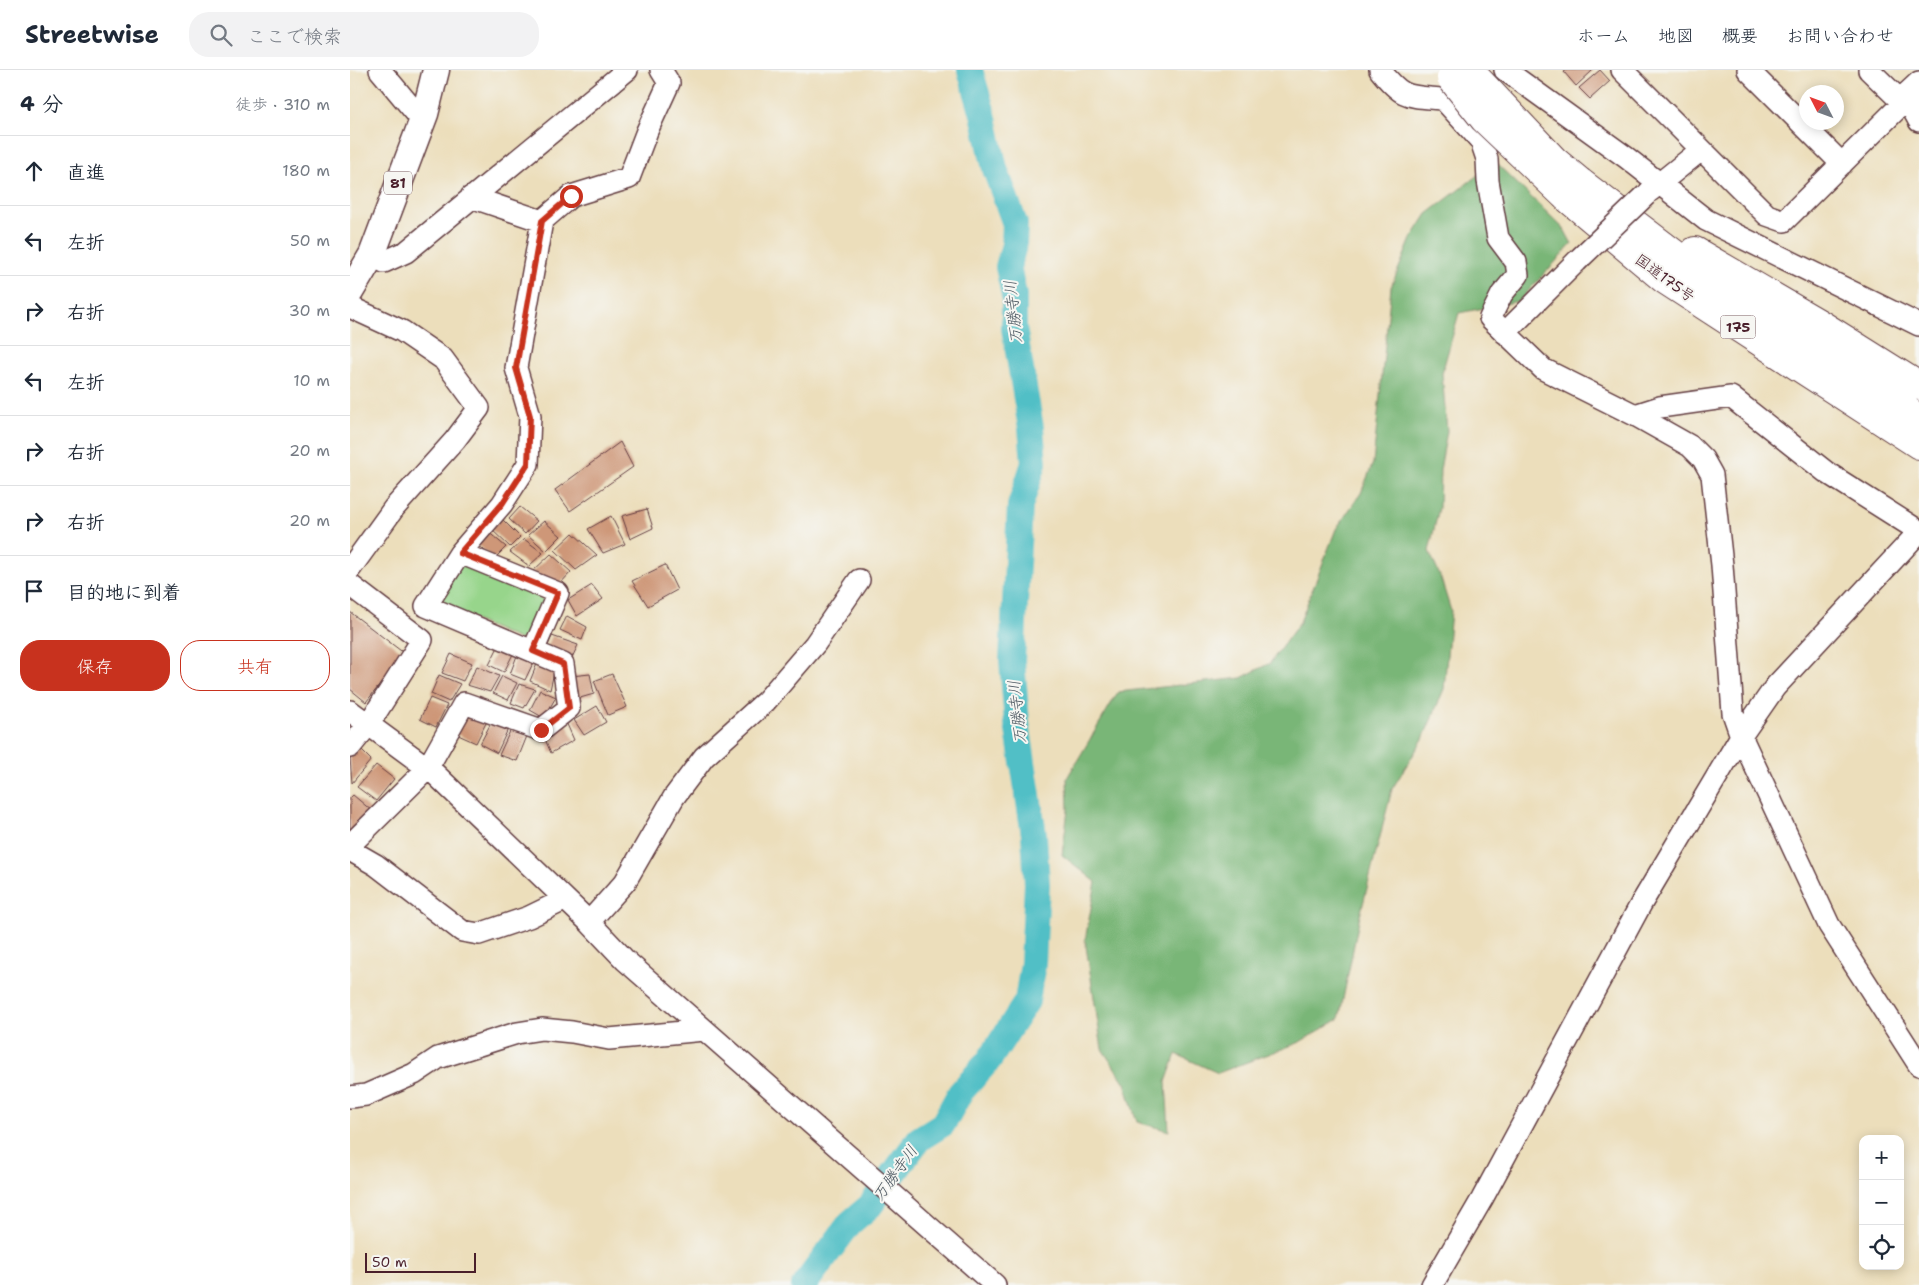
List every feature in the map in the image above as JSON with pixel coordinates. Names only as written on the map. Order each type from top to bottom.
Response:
[{"type":"highway","name":"国道175号","points":[[1456,77],[1484,119],[1573,190],[1625,249],[1665,280],[1919,445]]},
{"type":"highway","name":"国道175号","points":[[1573,190],[1605,203],[1743,306],[1919,418]]},
{"type":"highway","points":[[1605,203],[1693,249],[1919,386]]},
{"type":"highway","points":[[1625,249],[1668,296],[1919,464]]},
{"type":"main road","name":"81","points":[[350,292],[372,255],[421,120],[436,70]]},
{"type":"street","points":[[380,70],[421,120]]},
{"type":"street","points":[[372,255],[384,262],[406,252],[628,70]]},
{"type":"street","points":[[350,748],[368,725],[422,640],[426,606],[460,553],[502,504],[528,464],[530,416],[516,368],[542,221],[571,196],[629,178],[647,131],[669,83],[661,70]]},
{"type":"street","points":[[1380,70],[1395,88],[1407,96],[1456,77],[1487,159],[1488,181],[1498,238],[1516,262],[1518,275],[1502,294],[1490,318],[1543,369],[1635,415],[1690,446],[1703,459],[1712,475],[1722,564],[1733,713],[1741,736],[1829,924],[1919,1065]]},
{"type":"street","points":[[1505,70],[1627,158],[1653,189],[1706,220],[1919,325]]},
{"type":"street","points":[[1622,70],[1767,215],[1784,221],[1842,164],[1909,93]]},
{"type":"street","points":[[1748,70],[1842,164]]},
{"type":"street","points":[[1869,70],[1909,93],[1919,121]]},
{"type":"street","points":[[1505,334],[1653,189],[1701,150]]},
{"type":"street","points":[[471,197],[542,221]]},
{"type":"street","points":[[350,307],[402,331],[443,359],[479,408],[455,440],[394,508],[350,569]]},
{"type":"street","points":[[1432,1285],[1482,1199],[1641,904],[1741,736],[1775,687],[1919,532],[1826,472],[1731,397],[1660,407],[1635,415]]},
{"type":"street","points":[[460,553],[558,593],[533,651]]},
{"type":"street","points":[[589,922],[625,882],[674,796],[698,765],[751,716],[815,644],[859,580]]},
{"type":"street","points":[[350,585],[422,640]]},
{"type":"street","points":[[350,845],[427,769],[464,703],[541,730],[569,708],[563,664],[426,606]]},
{"type":"street","points":[[350,711],[427,769],[589,922],[625,960],[995,1285]]},
{"type":"street","points":[[350,850],[376,865],[462,931],[479,934],[529,917],[564,900]]},
{"type":"street","points":[[350,1097],[366,1095],[414,1074],[438,1058],[517,1033],[542,1029],[609,1039],[704,1030]]},
{"type":"green space","points":[[1495,162],[1564,229],[1572,244],[1519,301],[1459,313],[1442,373],[1447,431],[1440,470],[1439,508],[1429,551],[1440,576],[1451,611],[1444,689],[1423,739],[1392,789],[1359,920],[1339,1019],[1298,1043],[1218,1073],[1176,1054],[1166,1082],[1169,1131],[1137,1122],[1125,1083],[1102,1049],[1085,940],[1096,882],[1062,855],[1068,810],[1067,778],[1118,692],[1241,678],[1270,663],[1300,622],[1336,529],[1361,493],[1373,463],[1391,287],[1411,239],[1427,214]]},
{"type":"green space","points":[[462,560],[552,595],[528,643],[437,604]]},
{"type":"building","points":[[1567,70],[1593,70],[1576,86],[1564,72]]},
{"type":"building","points":[[1600,70],[1610,81],[1590,99],[1579,88]]},
{"type":"building","points":[[620,442],[633,467],[570,511],[555,490]]},
{"type":"building","points":[[520,507],[537,521],[525,534],[509,519]]},
{"type":"building","points":[[647,509],[653,528],[630,539],[622,516]]},
{"type":"building","points":[[611,516],[625,544],[603,553],[588,529]]},
{"type":"building","points":[[500,517],[520,537],[510,547],[490,528]]},
{"type":"building","points":[[544,521],[561,536],[546,551],[528,535]]},
{"type":"building","points":[[486,530],[506,547],[494,559],[475,542]]},
{"type":"building","points":[[573,533],[597,555],[576,570],[555,550]]},
{"type":"building","points":[[524,539],[543,553],[529,566],[510,552]]},
{"type":"building","points":[[551,554],[571,572],[558,586],[532,572]]},
{"type":"building","points":[[665,565],[677,590],[648,606],[632,581]]},
{"type":"building","points":[[592,585],[603,599],[577,616],[568,600]]},
{"type":"building","points":[[350,612],[405,654],[366,702],[350,689]]},
{"type":"building","points":[[567,616],[587,627],[582,640],[560,630]]},
{"type":"building","points":[[552,636],[578,645],[570,662],[546,650]]},
{"type":"building","points":[[498,647],[514,652],[504,672],[489,665]]},
{"type":"building","points":[[518,653],[534,661],[525,680],[510,674]]},
{"type":"building","points":[[451,654],[472,663],[463,681],[442,673]]},
{"type":"building","points":[[539,659],[555,667],[550,690],[530,681]]},
{"type":"building","points":[[477,666],[499,676],[490,692],[467,685]]},
{"type":"building","points":[[590,674],[594,694],[573,700],[571,676]]},
{"type":"building","points":[[612,674],[627,707],[608,715],[594,681]]},
{"type":"building","points":[[439,675],[460,684],[449,702],[431,694]]},
{"type":"building","points":[[502,676],[517,683],[508,700],[493,693]]},
{"type":"building","points":[[519,684],[535,689],[524,708],[511,703]]},
{"type":"building","points":[[540,690],[556,697],[544,718],[530,710]]},
{"type":"building","points":[[430,698],[447,705],[436,727],[420,719]]},
{"type":"building","points":[[597,706],[606,722],[584,735],[574,720]]},
{"type":"building","points":[[467,713],[487,721],[476,743],[456,734]]},
{"type":"building","points":[[566,722],[574,740],[551,753],[544,737]]},
{"type":"building","points":[[491,723],[508,729],[497,753],[480,744]]},
{"type":"building","points":[[511,729],[527,736],[517,761],[499,755]]},
{"type":"building","points":[[359,748],[371,760],[352,783],[350,758]]},
{"type":"building","points":[[376,765],[394,779],[376,801],[357,787]]},
{"type":"building","points":[[353,795],[372,811],[350,835],[350,798]]},
{"type":"waterway","name":"万勝寺川","points":[[804,1285],[850,1223],[870,1206],[919,1139],[943,1124],[960,1093],[989,1060],[1027,1001],[1033,963],[1037,884],[1034,835],[1017,723],[1012,661],[1020,506],[1034,463],[1031,428],[1014,328],[1014,295],[1008,267],[1014,245],[1015,224],[995,169],[983,114],[970,70]]},
{"type":"route","points":[[541,730],[569,708],[563,664],[533,651],[558,593],[460,553],[502,504],[528,464],[530,416],[516,368],[542,221],[571,196]]}]
